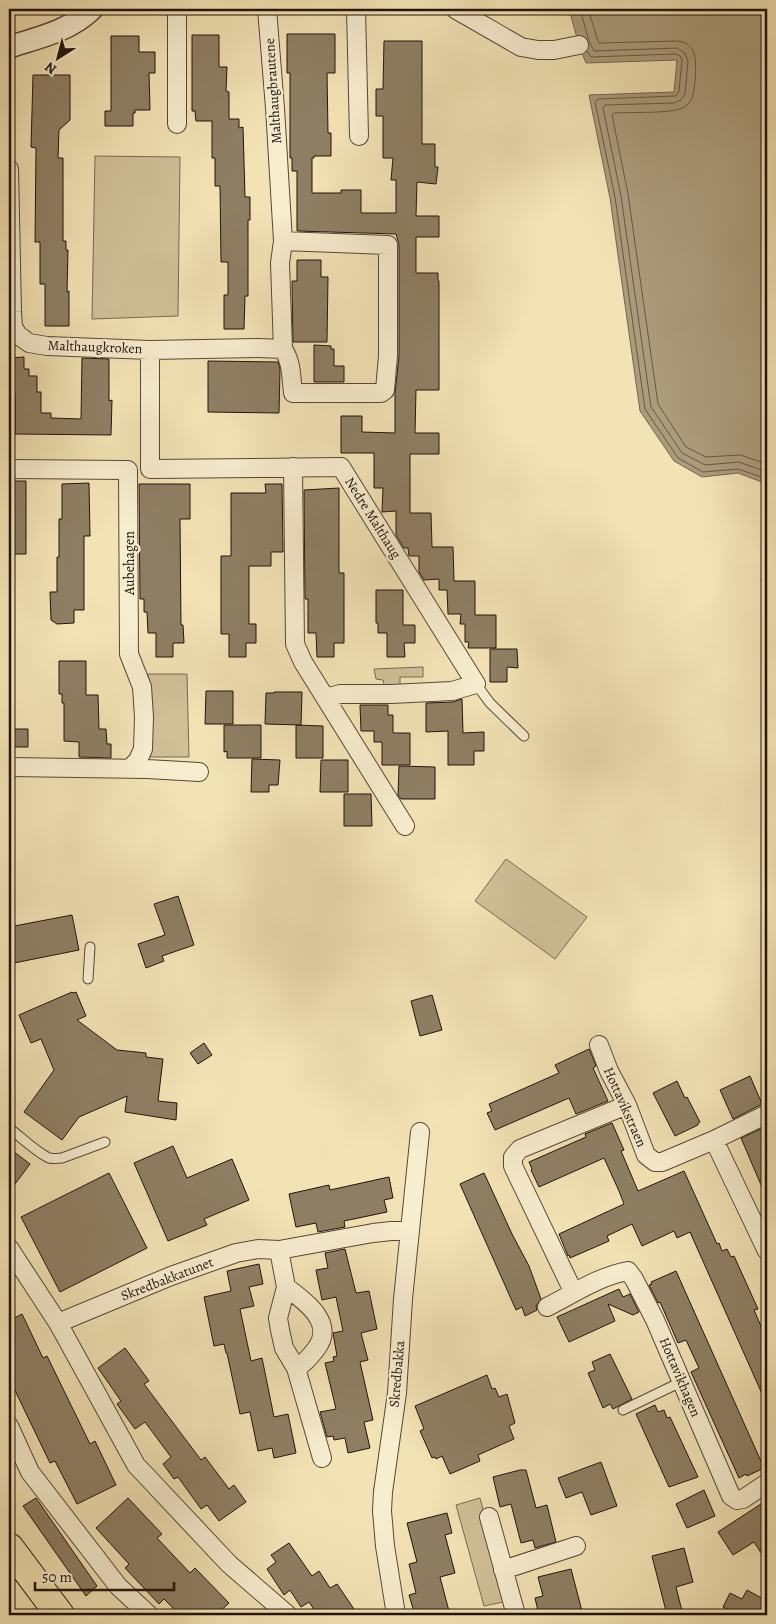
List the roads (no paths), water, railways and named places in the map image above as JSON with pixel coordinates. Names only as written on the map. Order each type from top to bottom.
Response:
[{"type":"main road","points":[[9,1548],[60,1615]]},
{"type":"street","points":[[9,48],[57,31],[74,23],[92,9]]},
{"type":"street","points":[[177,9],[177,124]]},
{"type":"street","name":"Malthaugbrautene","points":[[267,9],[275,108],[282,240]]},
{"type":"street","points":[[356,9],[359,136]]},
{"type":"street","points":[[455,9],[522,47],[554,50],[579,45]]},
{"type":"street","name":"Malthaugkroken","points":[[9,169],[10,311],[13,327],[18,335],[29,343],[47,346],[150,350],[282,349]]},
{"type":"street","points":[[282,240],[388,245],[388,356],[385,390],[381,393],[292,393],[291,368],[287,356],[282,349],[280,263],[282,240]]},
{"type":"street","points":[[150,350],[150,469],[293,468],[295,644],[303,662],[405,826]]},
{"type":"street","name":"Nedre Malthaug","points":[[293,468],[342,467],[476,684]]},
{"type":"street","name":"Aubehagen","points":[[9,469],[128,470],[129,654],[142,688],[144,717],[143,749],[138,760],[130,769]]},
{"type":"street","points":[[326,698],[340,694],[452,691],[476,684]]},
{"type":"street","points":[[9,767],[199,772]]},
{"type":"street","name":"Hottavikstraen","points":[[599,1045],[609,1071],[627,1105],[646,1155],[655,1162],[662,1162],[714,1140],[767,1114]]},
{"type":"street","points":[[579,1290],[571,1287],[513,1166],[513,1156],[520,1149],[627,1105]]},
{"type":"street","name":"Skredbakka","points":[[396,1615],[385,1546],[382,1511],[398,1386],[403,1299],[420,1132]]},
{"type":"street","points":[[714,1140],[767,1251]]},
{"type":"street","name":"Skredbakkatunet","points":[[58,1323],[205,1263],[236,1253],[279,1250],[373,1233],[409,1231]]},
{"type":"street","points":[[9,1248],[58,1323],[136,1465],[229,1564],[288,1615]]},
{"type":"street","points":[[279,1250],[286,1287],[278,1318],[280,1330],[284,1348],[296,1368],[322,1458]]},
{"type":"street","name":"Hottavikhagen","points":[[548,1307],[614,1274],[628,1271],[634,1279],[654,1320],[731,1496],[737,1500],[743,1499],[767,1483]]},
{"type":"street","points":[[286,1287],[316,1312],[323,1337],[320,1344],[303,1364],[296,1368]]},
{"type":"street","points":[[9,1426],[30,1472],[118,1586],[149,1615]]},
{"type":"street","points":[[488,1517],[516,1615]]},
{"type":"street","points":[[503,1570],[576,1546]]},
{"type":"lane","points":[[476,684],[490,703],[524,736]]},
{"type":"lane","points":[[88,979],[90,947]]},
{"type":"lane","points":[[9,1128],[42,1153],[54,1159],[62,1158],[105,1142]]},
{"type":"lane","points":[[623,1410],[681,1382]]},
{"type":"water","points":[[569,9],[767,9],[767,484],[738,473],[702,477],[674,461],[640,411],[610,198],[589,95],[674,92],[677,60],[586,63]]},
{"type":"water","points":[[767,567],[767,612],[761,580]]}]
